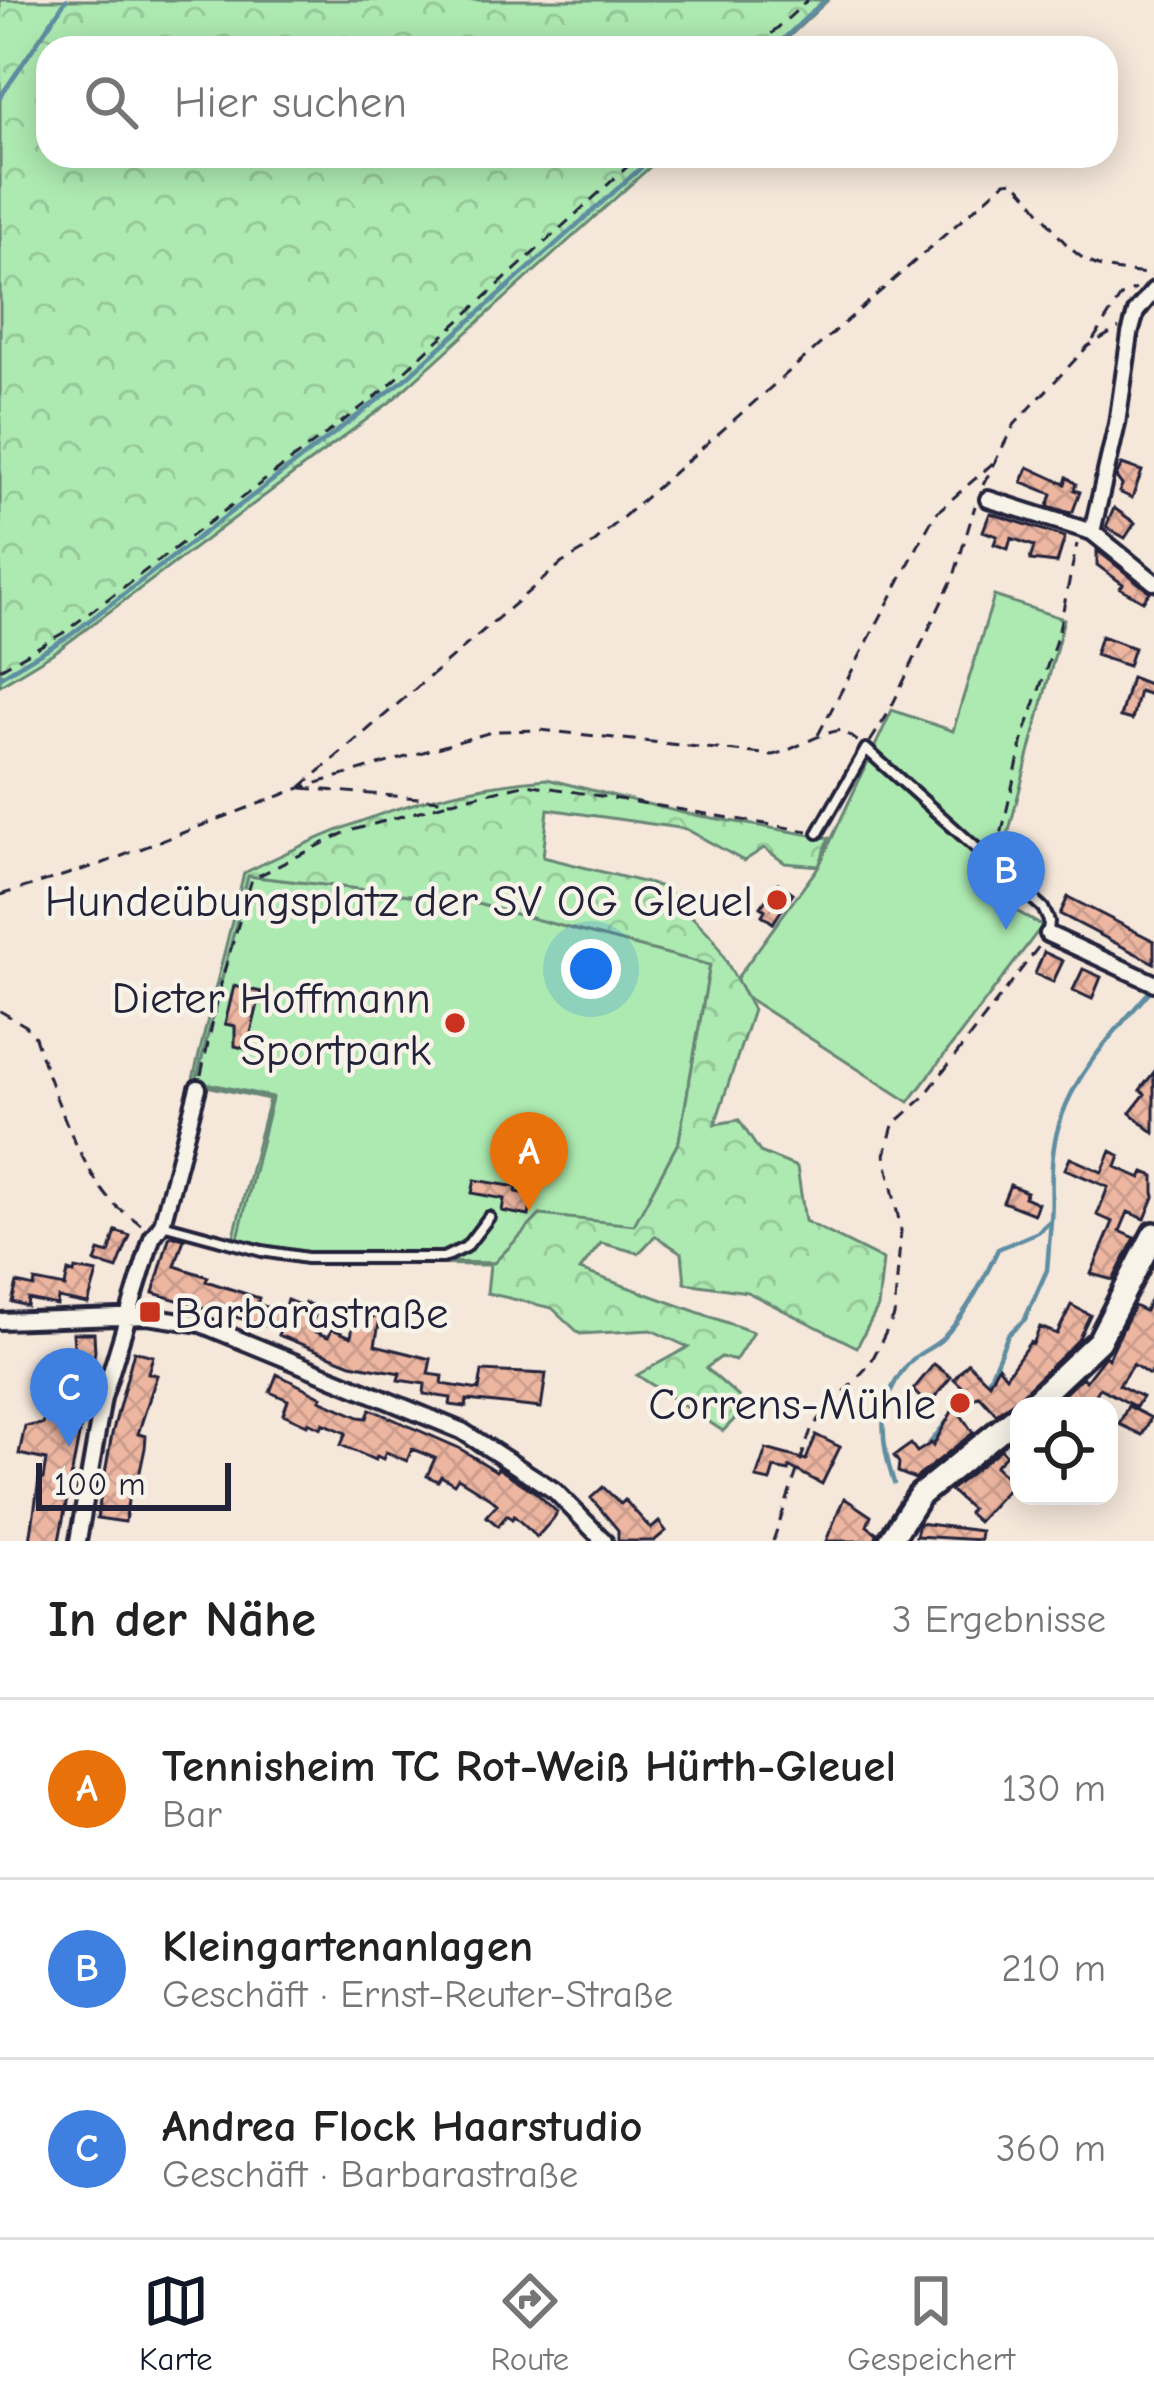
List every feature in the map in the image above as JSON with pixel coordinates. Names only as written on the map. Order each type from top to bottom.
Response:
[{"type":"street","points":[[1087,530],[1114,437],[1136,312],[1154,290]]},
{"type":"street","points":[[984,495],[1087,530],[1154,583]]},
{"type":"street","points":[[1048,934],[1154,983]]},
{"type":"street","points":[[78,1541],[92,1446],[126,1319],[152,1238],[162,1224],[198,1088]]},
{"type":"street","points":[[1040,1397],[1099,1341],[1154,1234]]},
{"type":"street","points":[[0,1321],[148,1316],[201,1324],[462,1431],[555,1491],[604,1541]]},
{"type":"street","points":[[890,1541],[919,1496],[1010,1421]]},
{"type":"lane","points":[[818,833],[866,748],[1042,908],[1049,921],[1048,934]]},
{"type":"lane","points":[[162,1224],[307,1258],[443,1258],[466,1247],[489,1217]]},
{"type":"path","points":[[769,36],[808,0]]},
{"type":"path","points":[[0,669],[63,633],[385,390],[626,168]]},
{"type":"path","points":[[300,788],[562,563],[588,548],[1005,182],[1014,181],[1024,190],[1075,253],[1095,265],[1154,275]]},
{"type":"path","points":[[1088,346],[1121,296],[1136,289]]},
{"type":"path","points":[[0,895],[101,865],[300,788],[495,731],[540,730],[773,755],[842,730],[866,748],[889,712],[954,576],[976,503],[984,495],[1014,425],[1088,346],[1106,332],[1126,326]]},
{"type":"path","points":[[815,739],[935,514],[994,463]]},
{"type":"path","points":[[996,867],[1024,735],[1043,686],[1087,530]]},
{"type":"path","points":[[198,1088],[223,975],[252,879],[346,832],[528,784],[818,833]]},
{"type":"path","points":[[300,788],[452,801]]},
{"type":"path","points":[[773,1541],[812,1427],[869,1364],[894,1316],[902,1230],[885,1155],[893,1125],[923,1098],[1048,934]]},
{"type":"path","points":[[0,1012],[34,1037],[83,1154],[114,1204],[152,1238]]},
{"type":"green space","points":[[0,0],[828,0],[790,36],[36,36],[36,168],[649,168],[390,402],[58,650],[0,685]]},
{"type":"green space","points":[[994,596],[1064,619],[1004,850],[993,872],[1003,903],[1042,926],[909,1102],[746,997],[736,979],[819,866],[892,710],[953,731]]},
{"type":"green space","points":[[547,779],[683,813],[829,838],[819,866],[785,863],[764,848],[744,861],[686,829],[548,809],[543,857],[663,887],[714,939],[753,1010],[715,1124],[739,1120],[760,1152],[797,1167],[805,1221],[883,1260],[878,1307],[857,1347],[747,1292],[685,1283],[682,1253],[655,1236],[639,1253],[601,1243],[580,1270],[753,1332],[735,1361],[721,1357],[706,1368],[748,1405],[723,1431],[637,1375],[688,1347],[651,1330],[580,1334],[552,1308],[487,1293],[490,1265],[298,1263],[231,1247],[269,1099],[192,1083],[244,873],[391,811]],"holes":[[[248,876],[470,902],[710,965],[679,1141],[634,1225],[540,1215],[494,1263],[302,1261],[236,1246],[272,1097],[196,1081]]]},
{"type":"green space","name":"Dieter Hoffmann Sportpark","points":[[248,876],[470,902],[710,965],[679,1141],[634,1226],[540,1215],[495,1263],[302,1261],[235,1246],[272,1098],[196,1082]]},
{"type":"building","points":[[1122,464],[1142,471],[1132,498],[1119,492],[1122,485],[1116,477]]},
{"type":"building","points":[[1028,467],[1065,484],[1067,477],[1076,484],[1074,490],[1080,492],[1073,511],[1048,506],[1052,494],[1022,482]]},
{"type":"building","points":[[1114,508],[1135,523],[1125,538],[1106,527]]},
{"type":"building","points":[[990,513],[1065,537],[1057,563],[1030,560],[1034,546],[1011,538],[1008,549],[994,544],[997,536],[983,531]]},
{"type":"building","points":[[1097,550],[1150,592],[1143,601],[1120,588],[1123,584],[1097,565]]},
{"type":"building","points":[[1101,636],[1134,648],[1128,666],[1095,655]]},
{"type":"building","points":[[1131,677],[1154,686],[1154,696],[1139,691],[1132,720],[1120,717]]},
{"type":"building","name":"Hundeübungsplatz der SV OG Gleuel","points":[[778,883],[793,893],[773,923],[762,915],[761,907]]},
{"type":"building","points":[[1068,897],[1154,941],[1154,963],[1060,914]]},
{"type":"building","points":[[1044,952],[1063,961],[1053,982],[1035,974]]},
{"type":"building","points":[[1083,969],[1101,977],[1092,999],[1073,990]]},
{"type":"building","points":[[234,986],[261,992],[247,1049],[235,1046],[235,1026],[225,1024]]},
{"type":"building","points":[[1154,1072],[1154,1133],[1130,1113]]},
{"type":"building","points":[[1111,1151],[1120,1156],[1116,1167],[1141,1178],[1144,1172],[1154,1176],[1154,1197],[1145,1219],[1128,1212],[1120,1231],[1135,1238],[1113,1280],[1091,1274],[1113,1222],[1097,1215],[1108,1187],[1065,1169],[1070,1158],[1102,1172]]},
{"type":"building","points":[[475,1180],[517,1187],[516,1192],[533,1195],[529,1216],[502,1211],[504,1199],[472,1193]]},
{"type":"building","points":[[1010,1185],[1038,1203],[1034,1214],[1003,1202]]},
{"type":"building","points":[[116,1231],[130,1236],[117,1269],[95,1262],[99,1251],[109,1254]]},
{"type":"building","points":[[173,1236],[184,1239],[175,1266],[259,1298],[257,1304],[282,1312],[287,1300],[318,1307],[310,1330],[328,1337],[332,1329],[351,1337],[355,1314],[380,1318],[375,1345],[431,1359],[428,1374],[443,1376],[442,1384],[479,1390],[482,1371],[546,1374],[541,1408],[467,1400],[466,1407],[450,1405],[451,1398],[424,1394],[425,1384],[398,1380],[400,1373],[351,1364],[278,1335],[280,1330],[153,1293]]},
{"type":"building","points":[[68,1271],[97,1273],[88,1304],[58,1298],[57,1305],[28,1299],[27,1306],[12,1302],[17,1283],[65,1287]]},
{"type":"building","points":[[1154,1292],[1154,1368],[1149,1375],[1133,1364],[1119,1385],[1142,1397],[1136,1407],[1100,1388],[1094,1397],[1061,1397],[1082,1377],[1086,1381],[1105,1356],[1108,1359],[1134,1306],[1145,1311]]},
{"type":"building","points":[[1071,1305],[1090,1315],[1078,1340],[996,1414],[979,1395],[975,1398],[954,1379],[968,1363],[989,1383],[998,1366],[1006,1376],[1033,1344],[1040,1327],[1057,1334]]},
{"type":"building","points":[[73,1333],[94,1333],[95,1351],[59,1541],[30,1541],[46,1460],[19,1454],[25,1426],[43,1424],[55,1358],[60,1357],[60,1347],[74,1347]]},
{"type":"building","points":[[134,1351],[153,1356],[148,1373],[157,1375],[138,1434],[146,1436],[145,1448],[125,1522],[97,1518]]},
{"type":"building","points":[[934,1364],[951,1377],[928,1406],[913,1390]]},
{"type":"building","points":[[277,1374],[359,1417],[367,1418],[370,1409],[498,1468],[535,1492],[557,1512],[554,1518],[537,1537],[514,1516],[507,1515],[498,1526],[486,1516],[497,1504],[490,1498],[458,1478],[454,1484],[441,1476],[438,1481],[427,1476],[435,1458],[412,1449],[407,1461],[386,1452],[383,1459],[377,1456],[375,1460],[341,1445],[346,1433],[323,1423],[321,1428],[307,1425],[283,1414],[288,1400],[270,1392]]},
{"type":"building","points":[[955,1406],[973,1433],[915,1479],[898,1472],[894,1456],[911,1444],[917,1452],[933,1446]]},
{"type":"building","points":[[1128,1406],[1151,1418],[1142,1435],[1119,1424]]},
{"type":"building","points":[[816,1435],[840,1447],[822,1484],[790,1467],[789,1471],[774,1468],[770,1481],[756,1478],[766,1449],[806,1460]]},
{"type":"building","points":[[1001,1449],[1006,1455],[995,1466],[1010,1480],[1010,1486],[978,1522],[950,1490]]},
{"type":"building","points":[[603,1487],[621,1504],[625,1500],[651,1529],[659,1522],[666,1531],[654,1541],[618,1541],[618,1530],[591,1498]]},
{"type":"building","points":[[844,1498],[871,1516],[867,1526],[877,1533],[875,1541],[826,1541]]},
{"type":"building","points":[[919,1523],[981,1531],[980,1540],[916,1536]]},
{"type":"waterway","points":[[42,36],[66,0]]},
{"type":"waterway","points":[[787,36],[825,0]]},
{"type":"waterway","points":[[0,97],[36,44]]},
{"type":"waterway","points":[[0,677],[69,636],[404,380],[641,168]]},
{"type":"waterway","points":[[894,1483],[884,1434],[892,1388],[912,1360],[940,1341],[959,1318],[998,1249],[1038,1232],[1051,1220],[1053,1154],[1065,1107],[1088,1066],[1149,992]]},
{"type":"waterway","points":[[987,1384],[1008,1335],[1025,1319],[1047,1270],[1051,1220]]},
{"type":"waterway","points":[[957,1413],[980,1393]]},
{"type":"waterway","points":[[930,1443],[948,1420]]},
{"type":"place","name":"Hundeübungsplatz der SV OG Gleuel","points":[[777,900]]},
{"type":"place","name":"Kleingartenanlagen","points":[[1006,930]]},
{"type":"place","name":"Dieter Hoffmann Sportpark","points":[[455,1023]]},
{"type":"place","name":"Tennisheim TC Rot-Weiß Hürth-Gleuel","points":[[529,1211]]},
{"type":"place","name":"Barbarastraße","points":[[150,1312]]},
{"type":"place","name":"Correns-Mühle","points":[[960,1403]]},
{"type":"place","name":"Andrea Flock Haarstudio","points":[[69,1447]]}]
